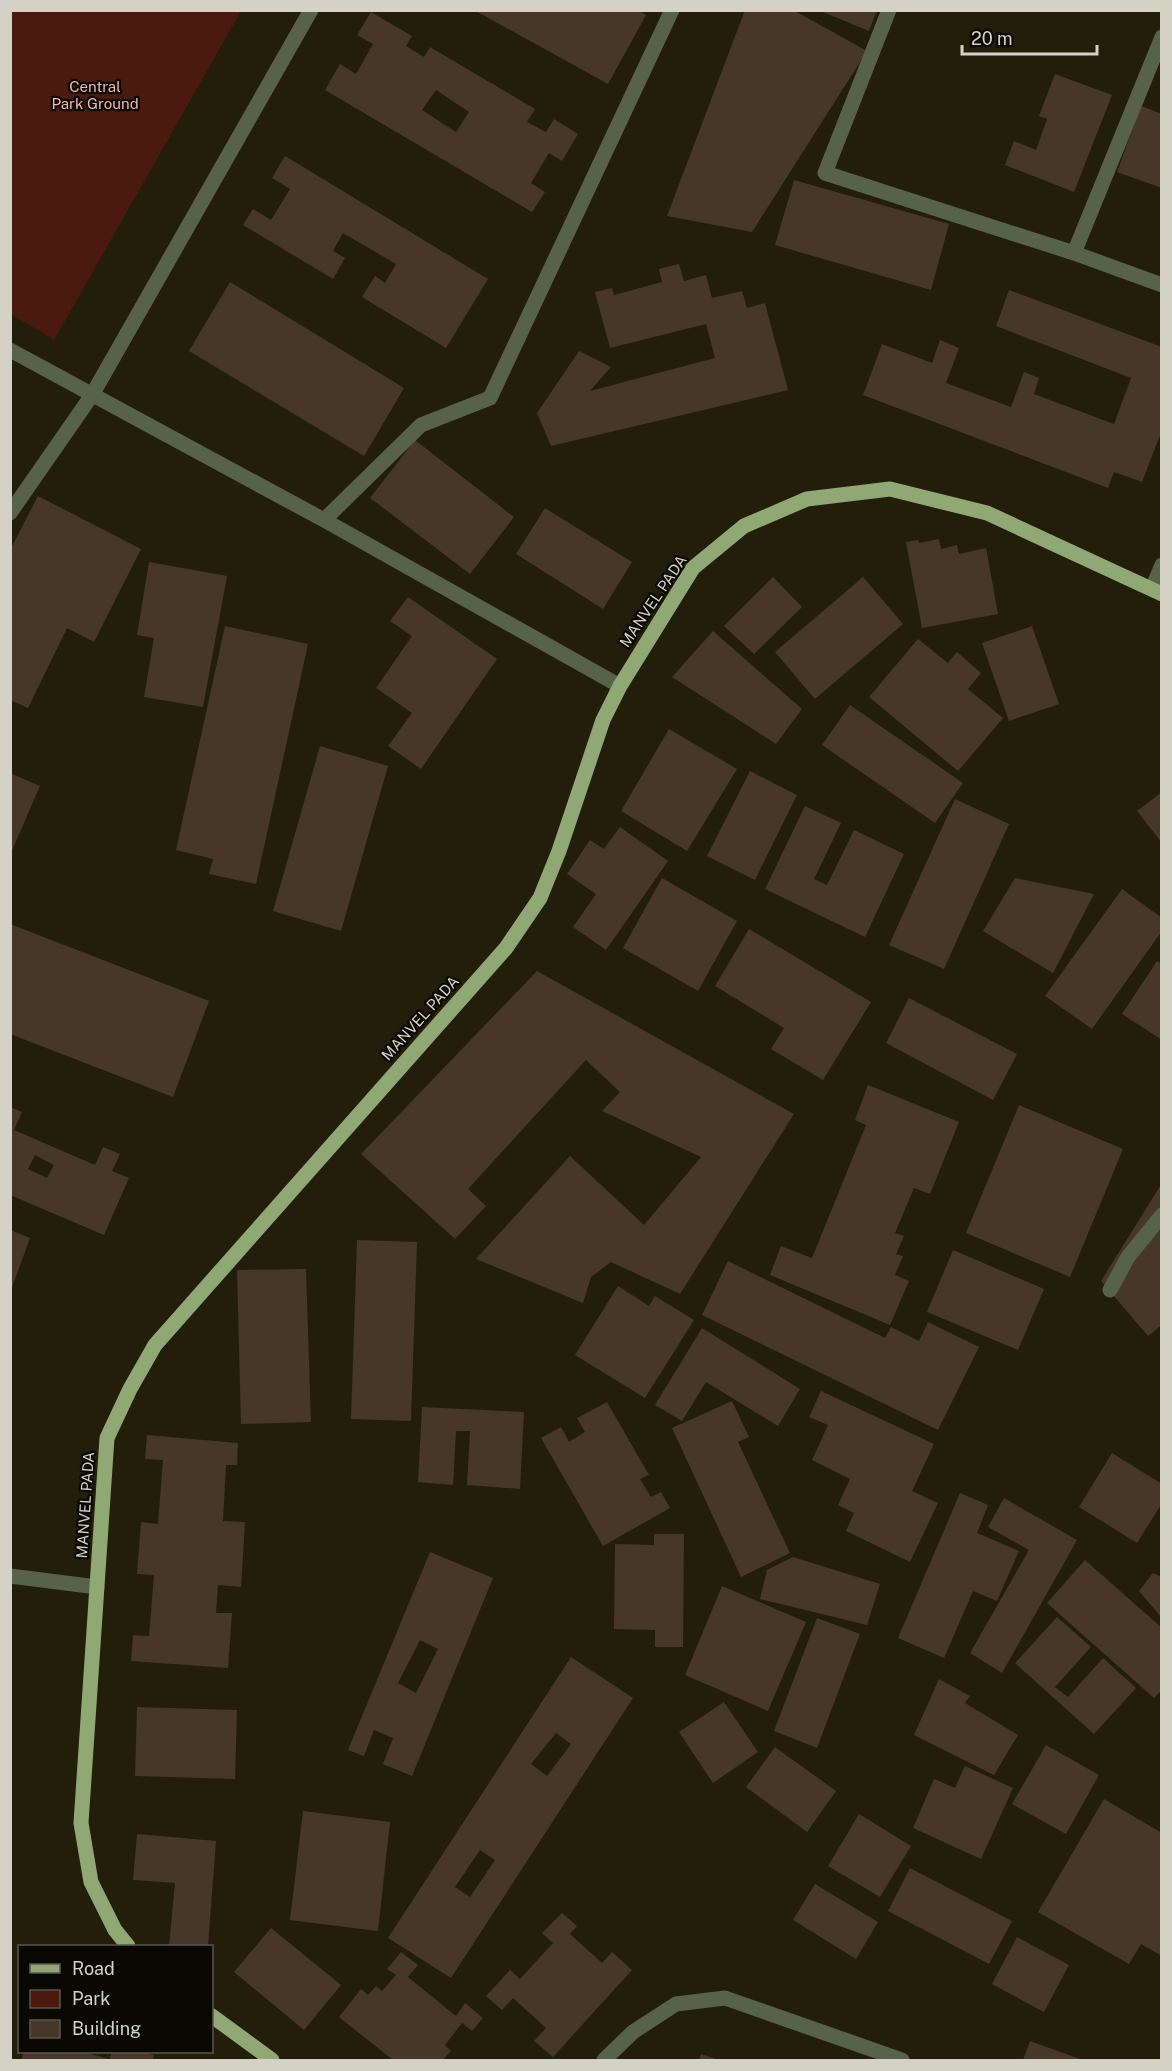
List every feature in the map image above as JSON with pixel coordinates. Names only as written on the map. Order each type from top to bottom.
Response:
[{"type":"main road","name":"MANVEL PADA","points":[[126,1945],[115,1930],[91,1882],[81,1822],[107,1438],[130,1389],[155,1346],[506,948],[540,898],[559,850],[603,720],[620,686],[693,568],[744,526],[807,499],[890,489],[987,513],[1157,592]]},
{"type":"main road","points":[[213,2017],[273,2061]]},
{"type":"street","points":[[10,513],[92,395],[311,10]]},
{"type":"street","points":[[324,520],[421,425],[490,398],[672,10]]},
{"type":"street","points":[[889,10],[825,173],[1074,253],[1161,285]]},
{"type":"street","points":[[1074,253],[1161,37]]},
{"type":"street","points":[[10,350],[324,520],[620,686]]},
{"type":"street","points":[[1157,592],[1161,565]]},
{"type":"street","points":[[1110,1290],[1128,1257],[1161,1215]]},
{"type":"street","points":[[10,1576],[98,1587]]},
{"type":"street","points":[[604,2061],[633,2032],[676,2004],[725,1998],[902,2061]]},
{"type":"green space","name":"Central Park Ground","points":[[10,11],[241,11],[54,340],[11,314]]},
{"type":"building","points":[[474,10],[638,10],[646,15],[608,84]]},
{"type":"building","points":[[745,10],[793,10],[867,51],[752,232],[667,216]]},
{"type":"building","points":[[818,10],[877,10],[869,31]]},
{"type":"building","points":[[371,12],[412,36],[406,46],[424,57],[430,47],[535,109],[527,122],[546,132],[554,119],[578,134],[562,161],[549,153],[531,183],[545,192],[532,212],[325,90],[340,64],[356,74],[373,44],[357,35]],"holes":[[[436,90],[469,112],[456,132],[422,110]]]},
{"type":"building","points":[[1055,74],[1112,95],[1074,192],[1005,165],[1014,141],[1036,150],[1047,119],[1039,116]]},
{"type":"building","points":[[1141,106],[1162,114],[1162,188],[1117,172]]},
{"type":"building","points":[[285,156],[488,279],[446,348],[362,297],[375,276],[385,283],[396,264],[343,233],[333,251],[345,258],[333,279],[243,225],[253,209],[271,220],[290,189],[272,178]]},
{"type":"building","points":[[794,180],[949,224],[931,290],[775,245]]},
{"type":"building","points":[[679,264],[684,281],[706,275],[712,298],[742,291],[747,308],[765,303],[788,390],[551,446],[537,413],[579,351],[611,367],[590,391],[715,358],[706,324],[610,348],[595,292],[612,288],[614,295],[662,282],[659,269]]},
{"type":"building","points":[[230,282],[404,388],[364,456],[189,351]]},
{"type":"building","points":[[1009,290],[1162,347],[1162,430],[1142,482],[1114,472],[1108,488],[863,395],[882,344],[932,363],[940,340],[959,348],[946,383],[1011,407],[1024,372],[1039,378],[1034,394],[1114,424],[1131,378],[996,326]]},
{"type":"building","points":[[415,440],[514,517],[470,574],[370,498]]},
{"type":"building","points":[[38,496],[141,549],[94,642],[67,628],[28,708],[10,700],[10,550]]},
{"type":"building","points":[[545,508],[632,562],[603,609],[516,554]]},
{"type":"building","points":[[939,539],[941,549],[957,545],[959,554],[986,548],[998,614],[922,628],[906,542],[918,540],[919,543]]},
{"type":"building","points":[[149,562],[227,576],[203,707],[144,697],[154,638],[137,635]]},
{"type":"building","points":[[773,577],[802,607],[754,654],[724,626]]},
{"type":"building","points":[[863,577],[903,624],[815,699],[775,652]]},
{"type":"building","points":[[408,597],[497,659],[421,769],[388,746],[412,713],[376,688],[412,636],[390,621]]},
{"type":"building","points":[[225,626],[308,644],[256,884],[209,874],[213,859],[176,850]]},
{"type":"building","points":[[1032,626],[1059,704],[1009,721],[982,643]]},
{"type":"building","points":[[713,631],[802,709],[776,744],[672,677]]},
{"type":"building","points":[[918,639],[948,663],[957,652],[981,673],[968,689],[1003,718],[958,771],[869,697]]},
{"type":"building","points":[[850,705],[963,783],[935,823],[822,745]]},
{"type":"building","points":[[669,729],[737,769],[687,851],[621,811]]},
{"type":"building","points":[[320,746],[388,766],[341,931],[273,911]]},
{"type":"building","points":[[750,771],[797,795],[755,880],[707,856]]},
{"type":"building","points":[[10,773],[40,786],[10,855]]},
{"type":"building","points":[[1162,792],[1162,843],[1137,811]]},
{"type":"building","points":[[955,799],[1009,824],[944,969],[889,945]]},
{"type":"building","points":[[805,806],[841,823],[814,879],[827,885],[854,830],[904,854],[865,937],[765,889]]},
{"type":"building","points":[[620,827],[668,861],[606,950],[573,927],[596,894],[567,874],[590,840],[604,849]]},
{"type":"building","points":[[662,878],[737,921],[698,991],[623,948]]},
{"type":"building","points":[[1015,878],[1094,894],[1053,973],[983,931]]},
{"type":"building","points":[[1122,889],[1162,918],[1162,931],[1092,1029],[1045,996]]},
{"type":"building","points":[[10,924],[209,1001],[173,1097],[10,1034]]},
{"type":"building","points":[[749,929],[871,1002],[823,1080],[771,1049],[784,1028],[715,986]]},
{"type":"building","points":[[1157,961],[1162,964],[1162,1040],[1122,1014]]},
{"type":"building","points":[[537,971],[794,1114],[680,1294],[611,1262],[591,1277],[583,1303],[476,1259],[570,1156],[644,1225],[701,1157],[602,1111],[620,1092],[586,1060],[468,1189],[486,1206],[455,1239],[361,1154]]},
{"type":"building","points":[[909,998],[1017,1054],[993,1100],[886,1043]]},
{"type":"building","points":[[868,1085],[959,1122],[930,1194],[914,1188],[895,1233],[904,1236],[896,1254],[903,1256],[895,1275],[909,1281],[890,1325],[770,1275],[781,1246],[812,1258],[866,1125],[855,1120]]},
{"type":"building","points":[[1019,1105],[1123,1149],[1070,1277],[966,1233]]},
{"type":"building","points":[[10,1107],[22,1112],[14,1130],[95,1165],[103,1147],[120,1154],[112,1171],[129,1178],[104,1235],[10,1195]],"holes":[[[35,1155],[54,1165],[47,1178],[28,1169]]]},
{"type":"building","points":[[1162,1183],[1162,1325],[1148,1336],[1101,1281]]},
{"type":"building","points":[[10,1230],[30,1238],[11,1290],[10,1290]]},
{"type":"building","points":[[357,1240],[417,1242],[411,1421],[351,1419]]},
{"type":"building","points":[[953,1250],[1044,1289],[1018,1350],[927,1312]]},
{"type":"building","points":[[728,1261],[885,1338],[891,1327],[919,1341],[928,1322],[979,1347],[938,1430],[702,1315]]},
{"type":"building","points":[[306,1269],[311,1422],[241,1424],[237,1270]]},
{"type":"building","points":[[618,1286],[649,1306],[655,1296],[694,1320],[645,1398],[575,1355]]},
{"type":"building","points":[[702,1328],[800,1389],[778,1426],[706,1382],[682,1421],[655,1405]]},
{"type":"building","points":[[821,1391],[934,1444],[912,1491],[938,1503],[910,1562],[846,1531],[854,1513],[838,1505],[850,1479],[812,1460],[828,1425],[809,1417]]},
{"type":"building","points":[[732,1401],[749,1437],[738,1442],[790,1553],[741,1577],[672,1428]]},
{"type":"building","points":[[607,1402],[649,1475],[640,1479],[651,1497],[661,1492],[670,1508],[603,1546],[541,1438],[561,1427],[569,1442],[585,1432],[577,1418]]},
{"type":"building","points":[[422,1407],[524,1412],[520,1489],[467,1485],[470,1431],[456,1431],[453,1485],[418,1482]]},
{"type":"building","points":[[147,1435],[238,1443],[237,1465],[226,1465],[223,1521],[245,1522],[241,1587],[218,1585],[216,1613],[232,1613],[228,1668],[131,1661],[133,1635],[149,1636],[154,1575],[137,1574],[141,1522],[158,1524],[163,1460],[145,1459]]},
{"type":"building","points":[[1112,1453],[1162,1484],[1162,1503],[1137,1543],[1079,1507]]},
{"type":"building","points":[[960,1493],[988,1505],[977,1533],[1019,1551],[997,1601],[973,1591],[944,1658],[898,1638]]},
{"type":"building","points":[[1004,1498],[1077,1540],[1002,1673],[970,1653],[1029,1550],[988,1527]]},
{"type":"building","points":[[654,1534],[684,1534],[683,1647],[655,1647],[655,1630],[614,1629],[615,1544],[654,1545]]},
{"type":"building","points":[[430,1552],[493,1578],[412,1776],[383,1764],[393,1738],[374,1730],[364,1756],[348,1750]],"holes":[[[420,1640],[438,1649],[416,1693],[398,1683]]]},
{"type":"building","points":[[793,1557],[880,1584],[867,1625],[760,1599],[767,1570]]},
{"type":"building","points":[[1085,1560],[1162,1628],[1162,1690],[1154,1698],[1047,1603]]},
{"type":"building","points":[[1153,1573],[1162,1577],[1162,1618],[1139,1591]]},
{"type":"building","points":[[722,1586],[806,1622],[768,1711],[685,1675]]},
{"type":"building","points":[[1057,1617],[1091,1647],[1055,1687],[1068,1697],[1103,1658],[1136,1688],[1094,1734],[1015,1663]]},
{"type":"building","points":[[817,1618],[860,1634],[817,1748],[774,1731]]},
{"type":"building","points":[[571,1657],[633,1698],[451,1978],[388,1938]],"holes":[[[556,1733],[571,1744],[547,1776],[531,1764]],[[480,1850],[495,1860],[470,1897],[455,1887]]]},
{"type":"building","points":[[939,1679],[970,1696],[965,1703],[1018,1735],[994,1775],[914,1735]]},
{"type":"building","points":[[724,1702],[758,1752],[713,1783],[679,1732]]},
{"type":"building","points":[[137,1707],[237,1710],[235,1779],[135,1776]]},
{"type":"building","points":[[1046,1745],[1099,1775],[1066,1834],[1012,1804]]},
{"type":"building","points":[[775,1747],[836,1791],[807,1832],[746,1787]]},
{"type":"building","points":[[965,1766],[1013,1788],[981,1859],[913,1828],[934,1779],[955,1788]]},
{"type":"building","points":[[1104,1799],[1162,1833],[1162,1956],[1141,1944],[1129,1964],[1038,1912]]},
{"type":"building","points":[[303,1811],[390,1822],[378,1931],[290,1920]]},
{"type":"building","points":[[859,1814],[911,1846],[880,1897],[828,1866]]},
{"type":"building","points":[[137,1834],[216,1841],[208,1945],[169,1945],[175,1883],[133,1880]]},
{"type":"building","points":[[910,1868],[1012,1921],[989,1964],[888,1911]]},
{"type":"building","points":[[815,1884],[878,1922],[856,1959],[793,1920]]},
{"type":"building","points":[[562,1913],[577,1926],[570,1934],[602,1963],[612,1952],[632,1970],[553,2057],[534,2041],[546,2028],[513,1998],[502,2010],[486,1996],[510,1970],[520,1979],[553,1943],[542,1933]]},
{"type":"building","points":[[271,1928],[341,1985],[304,2030],[234,1972]]},
{"type":"building","points":[[1017,1937],[1069,1965],[1044,2012],[992,1984]]},
{"type":"building","points":[[401,1952],[418,1965],[408,1977],[456,2016],[465,2003],[483,2018],[472,2031],[462,2023],[445,2045],[451,2051],[443,2060],[393,2060],[339,2017],[361,1989],[368,1995],[376,1986],[382,1991],[396,1975],[387,1969]]},
{"type":"building","points":[[1030,2041],[1083,2060],[1023,2060]]},
{"type":"building","points":[[24,2053],[88,2053],[109,2059],[112,2053],[154,2055],[153,2060],[21,2060]]},
{"type":"building","points":[[701,2054],[719,2060],[699,2060]]}]
